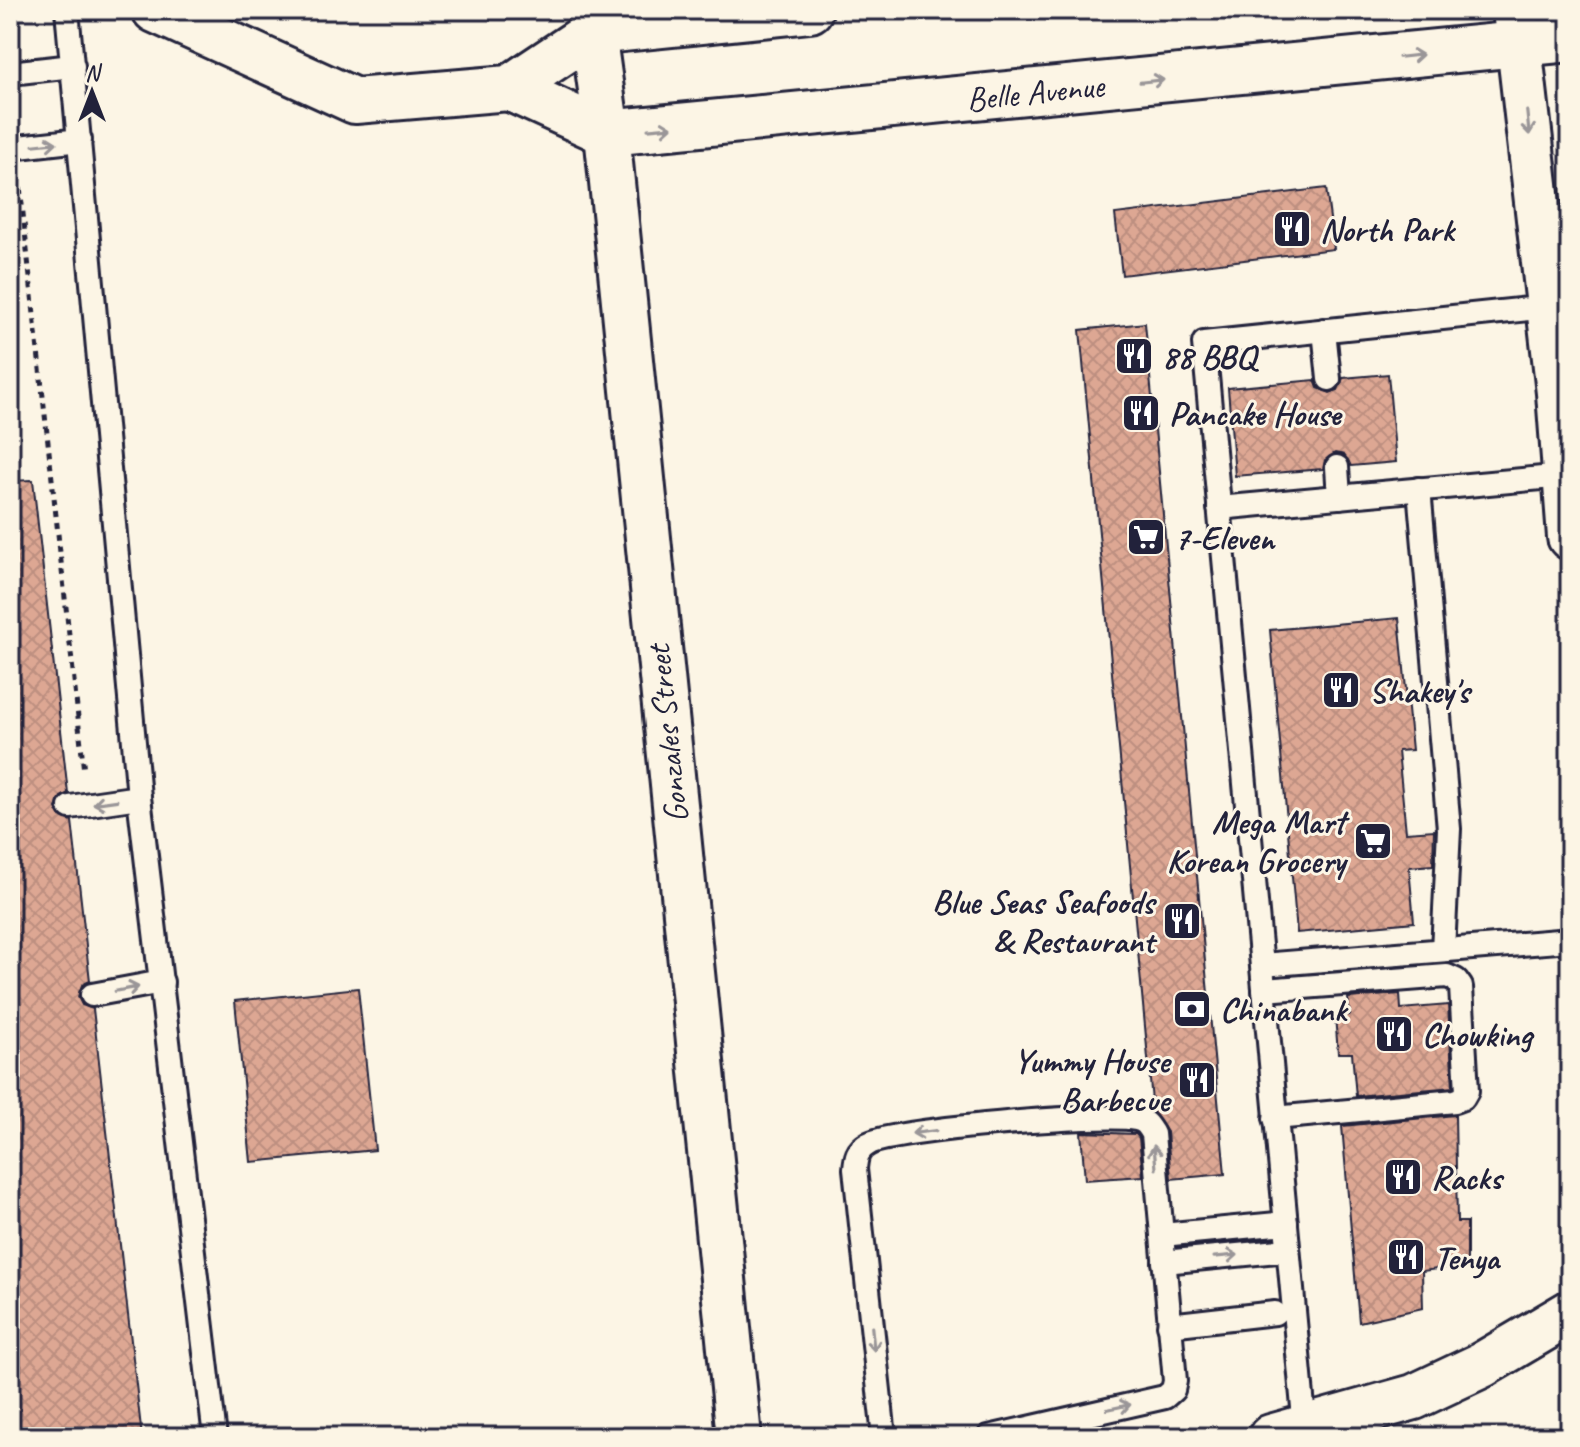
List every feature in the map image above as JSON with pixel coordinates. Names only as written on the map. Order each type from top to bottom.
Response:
[{"type":"street","points":[[155,10],[355,101],[509,88],[593,32],[810,10]]},
{"type":"street","points":[[1517,28],[1559,393],[1570,537]]},
{"type":"street","name":"Belle Avenue","points":[[607,133],[1517,28],[1570,39]]},
{"type":"street","name":"Gonzales Street","points":[[593,32],[607,133],[739,1437]]},
{"type":"street","points":[[509,88],[607,133]]},
{"type":"street","points":[[1288,1433],[1414,1397],[1482,1365],[1570,1313]]},
{"type":"lane","points":[[67,10],[139,797],[215,1437]]},
{"type":"lane","points":[[10,73],[73,66]]},
{"type":"lane","points":[[10,148],[80,140]]},
{"type":"lane","points":[[1288,1433],[1286,1223],[1204,343],[1548,307]]},
{"type":"lane","points":[[1324,330],[1329,379]]},
{"type":"lane","points":[[1337,467],[1339,497]]},
{"type":"lane","points":[[1219,508],[1564,476]]},
{"type":"lane","points":[[1419,489],[1449,829],[1443,950]]},
{"type":"lane","points":[[79,806],[139,797]]},
{"type":"lane","points":[[1262,965],[1570,940]]},
{"type":"lane","points":[[1264,990],[1447,976],[1456,980],[1461,987],[1467,1091],[1463,1098],[1275,1118]]},
{"type":"lane","points":[[92,995],[162,982]]},
{"type":"lane","points":[[884,1437],[856,1156],[865,1145],[880,1138],[1056,1120],[1138,1119],[1147,1124],[1153,1134],[1175,1381],[1173,1390],[1165,1397],[989,1437]]},
{"type":"lane","points":[[1162,1235],[1286,1223]]},
{"type":"lane","points":[[1164,1262],[1288,1250]]},
{"type":"lane","points":[[1169,1325],[1275,1313]]},
{"type":"path","points":[[10,187],[20,186],[79,806]]},
{"type":"building","points":[[1326,188],[1334,249],[1122,275],[1115,214]]},
{"type":"building","points":[[1145,323],[1225,1174],[1171,1179],[1167,1132],[1153,1112],[1080,330]]},
{"type":"building","points":[[1388,374],[1396,462],[1351,466],[1344,455],[1335,453],[1325,460],[1323,469],[1235,476],[1228,388],[1315,380],[1318,388],[1330,393],[1338,390],[1343,378]]},
{"type":"building","points":[[33,480],[68,793],[61,797],[56,808],[60,816],[72,821],[90,981],[82,985],[78,997],[82,1005],[93,1009],[142,1437],[10,1437],[10,481]]},
{"type":"building","points":[[1399,618],[1412,750],[1398,751],[1406,832],[1434,830],[1433,865],[1409,867],[1414,922],[1297,933],[1270,630]]},
{"type":"building","points":[[358,988],[375,1150],[251,1162],[235,1001]]},
{"type":"building","name":"Chowking","points":[[1400,994],[1401,1009],[1448,1005],[1453,1087],[1356,1096],[1352,1053],[1338,1053],[1335,1016],[1350,1015],[1348,998]]},
{"type":"building","points":[[1455,1115],[1457,1222],[1467,1222],[1467,1265],[1422,1271],[1423,1308],[1359,1322],[1342,1126]]},
{"type":"building","points":[[1081,1132],[1136,1134],[1143,1176],[1085,1180]]},
{"type":"place","name":"North Park","points":[[1292,229]]},
{"type":"place","name":"88 BBQ","points":[[1134,356]]},
{"type":"place","name":"Pancake House","points":[[1141,413]]},
{"type":"place","name":"7-Eleven","points":[[1146,537]]},
{"type":"place","name":"Shakey's","points":[[1341,690]]},
{"type":"place","name":"Mega Mart Korean Grocery","points":[[1373,841]]},
{"type":"place","name":"Blue Seas Seafoods & Restaurant","points":[[1182,921]]},
{"type":"place","name":"Chinabank","points":[[1192,1009]]},
{"type":"place","name":"Chowking","points":[[1394,1034]]},
{"type":"place","name":"Yummy House Barbecue","points":[[1197,1080]]},
{"type":"place","name":"Racks","points":[[1403,1177]]},
{"type":"place","name":"Tenya","points":[[1406,1257]]}]
